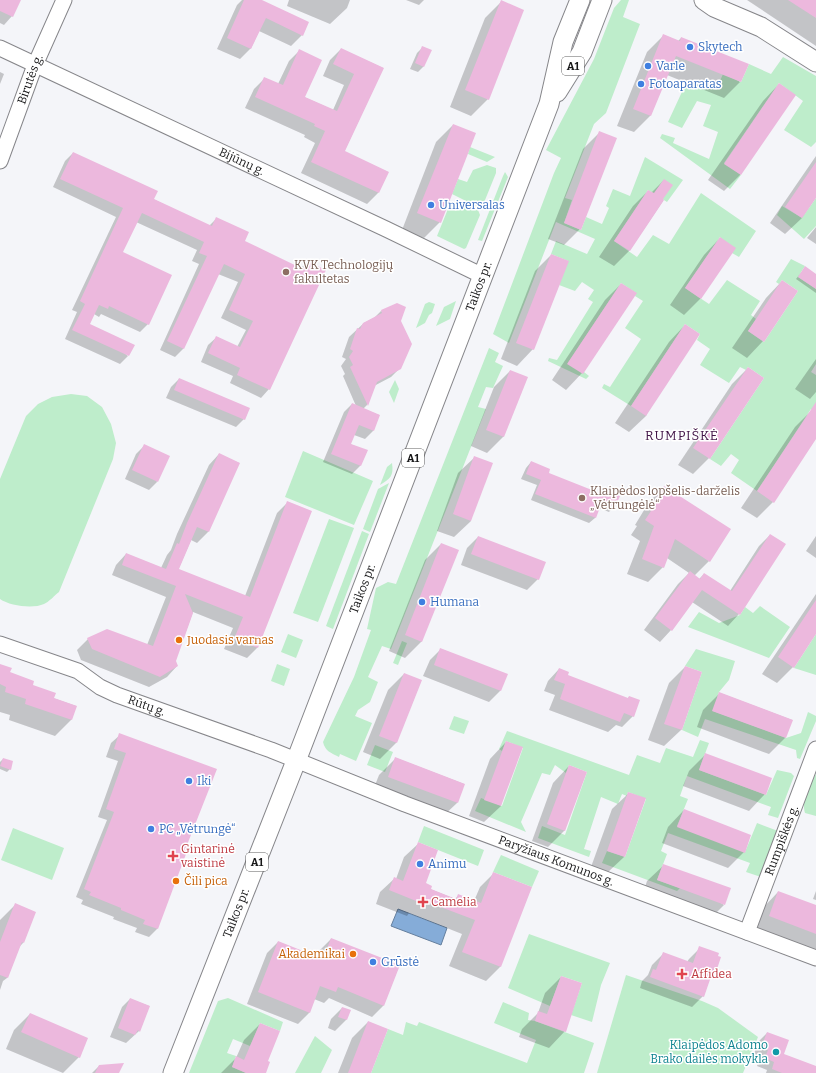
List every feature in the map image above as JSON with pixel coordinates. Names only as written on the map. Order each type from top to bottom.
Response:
[{"type":"main road","name":"Taikos pr.","points":[[173,1073],[296,761],[550,104],[563,42],[580,0]]},
{"type":"main road","name":"Taikos pr.","points":[[550,104],[582,52],[602,0]]},
{"type":"main road","points":[[592,26],[615,0]]},
{"type":"main road","points":[[704,0],[714,7],[762,27],[816,62]]},
{"type":"main road","points":[[734,0],[762,27]]},
{"type":"street","name":"Birutės g.","points":[[0,161],[35,65],[64,0]]},
{"type":"street","name":"Bijūnų g.","points":[[0,48],[483,276]]},
{"type":"street","name":"Rūtų g.","points":[[0,644],[78,671],[100,687],[117,695],[252,743],[296,761]]},
{"type":"street","name":"Rumpiškės g.","points":[[747,932],[816,749]]},
{"type":"street","name":"Paryžiaus Komunos g.","points":[[296,761],[419,809],[816,958]]},
{"type":"green space","points":[[621,0],[629,0],[623,17],[640,24],[606,113],[594,124],[565,198],[572,200],[564,223],[581,230],[586,217],[602,224],[609,208],[606,206],[613,189],[630,196],[645,157],[683,180],[667,202],[648,190],[614,241],[637,257],[653,235],[669,244],[701,193],[756,231],[739,257],[732,253],[720,237],[685,288],[709,304],[727,280],[760,301],[751,315],[756,319],[748,331],[764,342],[798,291],[782,280],[779,284],[776,282],[791,259],[805,266],[798,277],[816,289],[816,364],[811,372],[816,375],[816,412],[811,409],[757,491],[731,473],[739,460],[731,454],[721,466],[710,459],[764,378],[748,367],[746,370],[740,367],[729,383],[700,365],[710,349],[697,340],[700,334],[685,324],[631,406],[602,388],[604,384],[610,387],[641,339],[625,328],[643,301],[635,296],[636,293],[621,283],[568,363],[589,376],[586,379],[548,361],[549,358],[557,360],[593,302],[588,299],[594,290],[582,282],[575,291],[559,285],[568,261],[551,254],[556,241],[587,254],[595,239],[556,222],[509,343],[493,334],[561,158],[546,150],[594,59],[614,8]]},
{"type":"green space","points":[[783,57],[816,76],[816,142],[811,147],[784,130],[803,101],[779,83],[724,163],[741,175],[730,189],[660,138],[662,134],[675,138],[673,143],[709,159],[718,132],[703,126],[711,105],[697,101],[682,128],[668,122],[687,81],[716,90],[723,74],[741,82],[749,64],[771,74]]},
{"type":"green space","points":[[470,147],[495,157],[487,162],[468,154]]},
{"type":"green space","points":[[487,165],[496,168],[496,173],[483,205],[478,207],[452,194],[458,179],[467,182],[473,170]]},
{"type":"green space","points":[[505,172],[508,177],[482,241],[478,240],[503,176]]},
{"type":"green space","points":[[816,198],[816,226],[804,239],[777,215],[782,206],[802,218]]},
{"type":"green space","points":[[450,204],[459,206],[462,205],[478,210],[480,215],[466,248],[464,249],[437,236]]},
{"type":"green space","points":[[456,301],[450,319],[436,326],[444,307]]},
{"type":"green space","points":[[429,302],[435,304],[432,313],[429,315],[425,323],[416,328],[425,304]]},
{"type":"green space","points":[[489,348],[499,353],[495,362],[503,366],[493,388],[486,387],[478,407],[486,409],[391,649],[382,646],[368,677],[378,682],[370,702],[358,710],[355,716],[372,723],[356,761],[340,754],[339,757],[327,750],[323,742],[354,677],[371,630],[367,629],[376,588],[388,582],[396,584]]},
{"type":"green space","points":[[395,380],[399,389],[394,403],[389,392]]},
{"type":"green space","points":[[71,394],[87,396],[102,407],[111,424],[116,443],[113,459],[59,592],[48,602],[39,606],[15,605],[0,599],[0,479],[26,416],[38,404],[52,397]]},
{"type":"green space","points":[[303,451],[373,481],[354,525],[285,497]]},
{"type":"green space","points":[[392,463],[392,474],[380,485],[387,467]]},
{"type":"green space","points":[[389,483],[370,532],[363,529],[378,489]]},
{"type":"green space","points":[[329,519],[354,528],[318,622],[293,613]]},
{"type":"green space","points":[[362,531],[369,534],[333,629],[326,626]]},
{"type":"green space","points":[[760,606],[790,627],[769,658],[688,627],[699,612],[719,623],[740,615],[745,607],[753,613]]},
{"type":"green space","points":[[288,634],[303,640],[296,658],[281,652]]},
{"type":"green space","points":[[816,634],[816,675],[794,668]]},
{"type":"green space","points":[[402,641],[407,643],[398,665],[393,663]]},
{"type":"green space","points":[[696,649],[735,661],[729,680],[719,692],[713,711],[786,738],[801,733],[808,712],[816,716],[816,721],[800,759],[797,758],[796,750],[705,719],[698,737],[682,730],[702,672],[685,666]]},
{"type":"green space","points":[[277,664],[290,669],[284,686],[271,681]]},
{"type":"green space","points":[[454,716],[469,721],[464,734],[449,729]]},
{"type":"green space","points":[[507,731],[629,775],[637,755],[660,763],[666,748],[693,757],[700,740],[709,743],[699,770],[766,795],[777,770],[791,773],[794,776],[778,818],[768,815],[771,807],[687,776],[680,796],[688,799],[677,826],[745,852],[757,823],[778,831],[761,877],[746,872],[750,863],[668,833],[661,851],[667,854],[657,880],[680,888],[677,891],[602,863],[607,851],[625,857],[646,799],[628,792],[627,796],[622,794],[618,804],[601,797],[584,849],[591,851],[589,857],[538,838],[542,826],[565,835],[587,772],[569,765],[566,773],[555,765],[550,775],[542,773],[521,822],[526,832],[475,811],[481,798],[502,806],[523,748],[506,741],[502,751],[499,749]]},
{"type":"green space","points":[[375,745],[393,752],[385,772],[367,765]]},
{"type":"green space","points":[[816,774],[816,816],[805,813],[804,803]]},
{"type":"green space","points":[[424,826],[484,850],[478,866],[418,842]]},
{"type":"green space","points":[[13,828],[64,848],[52,880],[1,860]]},
{"type":"green space","points":[[501,855],[539,871],[532,887],[493,872]]},
{"type":"green space","points":[[529,934],[610,963],[601,985],[592,1022],[571,1015],[582,983],[561,976],[550,1006],[508,988]]},
{"type":"green space","points":[[626,975],[718,1008],[758,1037],[743,1073],[597,1073]]},
{"type":"green space","points":[[228,998],[283,1022],[280,1031],[260,1023],[250,1046],[233,1039],[227,1053],[236,1056],[232,1067],[246,1073],[189,1073],[218,1001]]},
{"type":"green space","points":[[503,1002],[529,1013],[528,1020],[535,1021],[594,1043],[584,1073],[371,1073],[388,1029],[403,1035],[406,1022],[417,1026],[419,1022],[527,1063],[536,1040],[494,1023]]},
{"type":"green space","points":[[315,1036],[332,1050],[321,1073],[295,1073]]},
{"type":"water","points":[[398,909],[447,928],[441,945],[391,926]]},
{"type":"building","points":[[0,0],[21,0],[13,17],[0,11]]},
{"type":"building","points":[[244,0],[262,0],[309,22],[303,36],[266,18],[251,49],[227,38]]},
{"type":"building","points":[[501,0],[524,10],[489,100],[465,90]]},
{"type":"building","points":[[788,0],[816,0],[816,18]]},
{"type":"building","points":[[663,34],[680,41],[681,37],[749,64],[741,82],[676,56],[651,116],[633,109]]},
{"type":"building","points":[[422,46],[432,50],[424,67],[415,63]]},
{"type":"building","points":[[341,48],[384,68],[345,151],[389,172],[379,193],[311,162],[325,131],[314,126],[315,124],[255,97],[264,77],[283,85],[299,49],[322,60],[305,97],[337,111],[354,74],[333,64]]},
{"type":"building","points":[[779,83],[796,95],[741,175],[724,164]]},
{"type":"building","points":[[453,124],[476,133],[441,223],[417,213]]},
{"type":"building","points":[[599,131],[617,138],[581,230],[564,223]]},
{"type":"building","name":"KVK Technologijų fakultetas","points":[[73,152],[158,191],[154,199],[212,226],[216,217],[249,232],[245,241],[303,269],[307,261],[326,270],[270,390],[237,375],[240,368],[208,353],[216,336],[240,347],[253,321],[229,310],[245,274],[224,264],[184,349],[167,341],[207,256],[199,253],[204,242],[142,213],[123,252],[172,275],[149,325],[109,306],[108,309],[99,305],[90,324],[135,345],[129,356],[72,330],[85,304],[80,301],[123,208],[60,179]]},
{"type":"building","points":[[816,162],[816,198],[802,218],[785,207]]},
{"type":"building","points":[[664,179],[673,185],[630,251],[614,241],[648,190],[654,193]]},
{"type":"building","points":[[720,237],[736,248],[701,299],[685,288]]},
{"type":"building","points":[[551,254],[569,261],[534,350],[516,343]]},
{"type":"building","points":[[805,266],[816,274],[816,289],[798,277]]},
{"type":"building","points":[[782,280],[798,291],[764,342],[748,331]]},
{"type":"building","points":[[621,283],[637,293],[583,374],[567,364]]},
{"type":"building","points":[[397,303],[406,307],[401,321],[412,344],[401,369],[377,382],[368,406],[350,367],[353,365],[349,357],[353,351],[350,349],[357,328],[360,329],[363,323],[382,313],[381,310]]},
{"type":"building","points":[[685,324],[700,334],[646,416],[631,406]]},
{"type":"building","points":[[748,367],[764,378],[710,459],[693,448]]},
{"type":"building","points":[[510,370],[528,377],[504,437],[486,430]]},
{"type":"building","points":[[179,378],[250,408],[245,420],[174,390]]},
{"type":"building","points":[[816,402],[816,439],[774,503],[757,491]]},
{"type":"building","points":[[352,403],[380,415],[374,431],[359,425],[351,444],[368,450],[361,466],[331,454]]},
{"type":"building","points":[[144,444],[170,456],[158,482],[132,470]]},
{"type":"building","points":[[219,453],[240,463],[209,532],[197,527],[179,569],[250,597],[287,501],[312,511],[258,648],[234,639],[243,617],[185,594],[193,613],[176,661],[178,666],[160,677],[92,649],[87,638],[107,629],[153,646],[176,586],[122,565],[126,553],[166,569],[177,543],[179,544]]},
{"type":"building","points":[[474,456],[493,463],[471,521],[453,514]]},
{"type":"building","points":[[531,461],[550,469],[549,473],[602,494],[604,490],[620,496],[615,507],[602,502],[596,518],[535,494],[541,480],[526,474]]},
{"type":"building","points":[[664,486],[731,529],[710,562],[675,539],[664,568],[642,559],[654,526],[645,520],[651,511],[649,509]]},
{"type":"building","points":[[770,534],[786,544],[740,615],[702,590],[672,631],[655,618],[690,571],[700,579],[704,573],[732,591]]},
{"type":"building","points":[[478,536],[546,562],[539,580],[471,554]]},
{"type":"building","points":[[441,543],[459,550],[422,642],[405,635]]},
{"type":"building","points":[[816,600],[816,634],[794,668],[778,657]]},
{"type":"building","points":[[440,648],[508,674],[501,691],[434,665]]},
{"type":"building","points":[[0,664],[12,668],[10,672],[34,681],[33,685],[56,693],[54,698],[77,706],[72,720],[25,704],[26,699],[5,692],[6,687],[0,684]]},
{"type":"building","points":[[685,666],[702,672],[682,730],[664,724]]},
{"type":"building","points":[[559,668],[569,672],[568,675],[628,698],[629,696],[640,700],[634,717],[624,713],[620,722],[560,699],[565,684],[554,680]]},
{"type":"building","points":[[404,673],[422,680],[397,743],[379,736]]},
{"type":"building","points":[[719,692],[793,720],[786,738],[712,711]]},
{"type":"building","name":"PC „Vėtrungė“","points":[[119,733],[217,769],[187,845],[189,846],[158,929],[143,924],[145,920],[121,910],[121,908],[89,895],[91,892],[84,889],[114,812],[106,809],[126,753],[114,749]]},
{"type":"building","points":[[506,741],[523,747],[501,806],[484,800]]},
{"type":"building","points":[[705,753],[772,778],[766,795],[699,770]]},
{"type":"building","points":[[395,757],[465,784],[458,803],[388,777]]},
{"type":"building","points":[[3,758],[13,761],[11,770],[0,766]]},
{"type":"building","points":[[569,765],[587,772],[565,831],[547,824]]},
{"type":"building","points":[[628,792],[646,798],[625,857],[607,851]]},
{"type":"building","points":[[684,809],[751,835],[745,853],[677,827]]},
{"type":"building","points":[[418,842],[438,850],[426,883],[432,886],[431,889],[456,899],[458,894],[481,903],[493,872],[532,887],[501,967],[462,952],[475,920],[422,900],[421,903],[389,890],[394,877],[403,881]]},
{"type":"building","points":[[663,864],[731,888],[725,905],[657,880]]},
{"type":"building","points":[[778,891],[816,905],[816,934],[769,916]]},
{"type":"building","points":[[15,903],[36,912],[8,978],[0,975],[0,942]]},
{"type":"building","points":[[331,938],[400,965],[384,1006],[338,987],[336,992],[320,986],[310,1013],[258,992],[278,941],[323,959]]},
{"type":"building","name":"Affidea","points":[[699,946],[719,953],[718,956],[721,957],[717,969],[714,968],[704,997],[650,977],[653,969],[656,970],[663,952],[693,963]]},
{"type":"building","points":[[561,976],[582,983],[566,1032],[535,1021],[538,1011],[547,1014]]},
{"type":"building","points":[[130,998],[150,1006],[140,1032],[138,1030],[135,1035],[118,1028]]},
{"type":"building","points":[[342,1007],[351,1010],[347,1020],[338,1017]]},
{"type":"building","points":[[30,1013],[88,1038],[80,1058],[21,1032]]},
{"type":"building","points":[[368,1021],[388,1029],[371,1073],[348,1073]]},
{"type":"building","points":[[260,1023],[280,1031],[268,1061],[270,1062],[266,1073],[246,1073],[232,1067],[236,1056],[244,1060]]},
{"type":"building","name":"Klaipėdos Adomo Brako dailės mokykla","points":[[767,1032],[789,1040],[784,1054],[816,1066],[816,1073],[782,1073],[772,1069],[774,1062],[765,1058],[768,1050],[761,1048]]},
{"type":"building","points":[[124,1063],[119,1073],[95,1073],[99,1065]]},
{"type":"place","name":"Skytech","points":[[690,47]]},
{"type":"place","name":"Varle","points":[[648,66]]},
{"type":"place","name":"Fotoaparatas","points":[[641,84]]},
{"type":"place","name":"Universalas","points":[[431,205]]},
{"type":"place","name":"KVK Technologijų fakultetas","points":[[286,272]]},
{"type":"place","name":"Klaipėdos lopšelis-darželis „Vėtrungėlė“","points":[[582,498]]},
{"type":"place","name":"Humana","points":[[422,602]]},
{"type":"place","name":"Juodasis varnas","points":[[179,640]]},
{"type":"place","name":"Iki","points":[[189,781]]},
{"type":"place","name":"PC „Vėtrungė“","points":[[151,829]]},
{"type":"place","name":"Gintarinė vaistinė","points":[[173,856]]},
{"type":"place","name":"Animu","points":[[420,864]]},
{"type":"place","name":"Čili pica","points":[[176,881]]},
{"type":"place","name":"Camelia","points":[[423,902]]},
{"type":"place","name":"Akademikai","points":[[353,954]]},
{"type":"place","name":"Grūstė","points":[[373,962]]},
{"type":"place","name":"Affidea","points":[[682,974]]},
{"type":"place","name":"Klaipėdos Adomo Brako dailės mokykla","points":[[776,1052]]},
{"type":"district","name":"RUMPIŠKĖ","points":[[682,435]]}]
